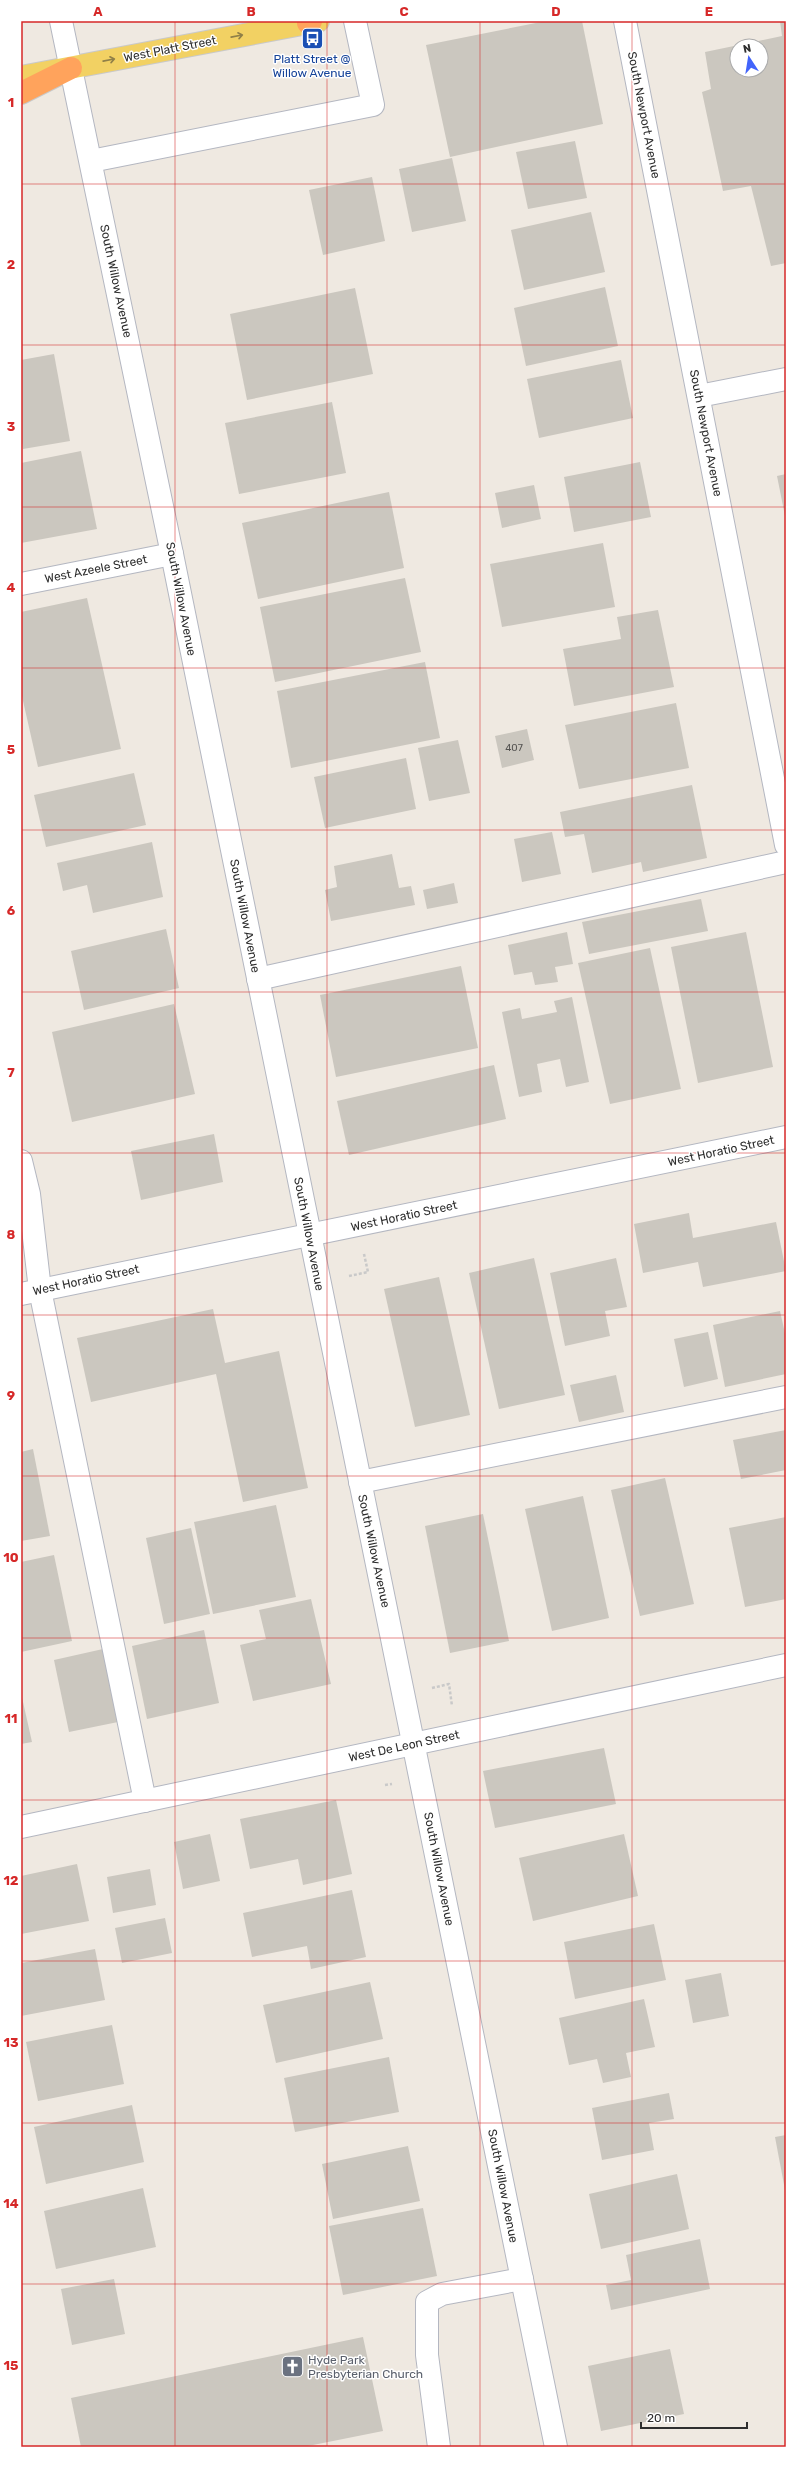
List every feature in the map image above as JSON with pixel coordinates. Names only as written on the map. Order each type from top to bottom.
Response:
[{"type":"highway","points":[[21,93],[71,68]]},
{"type":"main road","name":"West Platt Street","points":[[21,77],[312,22]]},
{"type":"street","name":"South Willow Avenue","points":[[61,21],[172,554],[556,2447]]},
{"type":"street","points":[[91,160],[373,105],[355,21]]},
{"type":"street","name":"South Newport Avenue","points":[[625,21],[786,846]]},
{"type":"street","points":[[699,396],[786,379]]},
{"type":"street","name":"West Azeele Street","points":[[21,584],[172,554]]},
{"type":"street","points":[[258,979],[786,862]]},
{"type":"street","name":"West Horatio Street","points":[[30,1292],[786,1137]]},
{"type":"street","points":[[21,1161],[28,1194],[30,1292],[145,1801]]},
{"type":"street","points":[[360,1482],[786,1397]]},
{"type":"street","name":"West De Leon Street","points":[[21,1827],[786,1665]]},
{"type":"street","points":[[439,2447],[427,2355],[427,2302],[442,2294],[522,2279]]},
{"type":"building","points":[[546,21],[582,21],[603,124],[450,157],[426,45]]},
{"type":"building","points":[[780,21],[786,21],[786,263],[771,266],[751,186],[723,191],[702,92],[711,89],[705,52],[729,47],[729,78],[769,78],[769,39],[782,36]]},
{"type":"building","points":[[575,141],[587,198],[528,209],[516,152]]},
{"type":"building","points":[[452,158],[466,221],[412,232],[399,169]]},
{"type":"building","points":[[372,177],[385,241],[323,255],[309,190]]},
{"type":"building","points":[[591,212],[605,272],[524,290],[511,230]]},
{"type":"building","points":[[605,287],[618,346],[526,366],[514,308]]},
{"type":"building","points":[[355,288],[373,374],[247,400],[230,314]]},
{"type":"building","points":[[54,354],[70,441],[23,449],[21,435],[21,360]]},
{"type":"building","points":[[621,360],[633,418],[539,438],[527,379]]},
{"type":"building","points":[[332,402],[346,473],[239,494],[225,423]]},
{"type":"building","points":[[81,451],[97,529],[21,543],[21,463]]},
{"type":"building","points":[[640,462],[651,517],[574,532],[564,477]]},
{"type":"building","points":[[786,474],[786,516],[785,516],[777,476]]},
{"type":"building","points":[[534,485],[541,519],[502,528],[495,493]]},
{"type":"building","points":[[389,492],[404,568],[258,599],[242,523]]},
{"type":"building","points":[[603,543],[615,607],[502,627],[490,564]]},
{"type":"building","points":[[405,578],[421,652],[275,682],[260,607]]},
{"type":"building","points":[[87,598],[121,749],[38,767],[21,692],[21,612]]},
{"type":"building","points":[[658,610],[674,687],[574,706],[563,649],[621,639],[617,617]]},
{"type":"building","points":[[425,662],[440,738],[291,768],[277,691]]},
{"type":"building","points":[[676,703],[689,768],[579,789],[565,725]]},
{"type":"building","points":[[527,729],[534,760],[502,768],[495,736]]},
{"type":"building","points":[[458,740],[470,793],[429,801],[418,748]]},
{"type":"building","points":[[406,758],[416,809],[325,828],[314,777]]},
{"type":"building","points":[[134,773],[146,825],[46,847],[34,795]]},
{"type":"building","points":[[692,785],[707,858],[643,872],[641,862],[592,873],[584,834],[565,837],[560,812]]},
{"type":"building","points":[[552,832],[561,874],[522,882],[514,839]]},
{"type":"building","points":[[152,842],[163,897],[93,913],[87,885],[63,891],[57,863]]},
{"type":"building","points":[[392,854],[399,888],[411,886],[415,905],[331,921],[325,890],[337,887],[334,866]]},
{"type":"building","points":[[454,883],[458,903],[427,909],[423,890]]},
{"type":"building","points":[[701,899],[708,931],[589,954],[582,922]]},
{"type":"building","points":[[166,929],[179,988],[84,1010],[71,951]]},
{"type":"building","points":[[567,932],[573,964],[555,967],[558,982],[535,985],[532,972],[514,975],[508,945]]},
{"type":"building","points":[[746,932],[773,1067],[698,1083],[671,947]]},
{"type":"building","points":[[650,948],[681,1089],[610,1104],[578,963]]},
{"type":"building","points":[[461,966],[478,1048],[336,1077],[320,995]]},
{"type":"building","points":[[572,997],[589,1082],[566,1087],[560,1059],[537,1064],[542,1092],[519,1097],[502,1012],[520,1008],[522,1019],[557,1012],[554,1001]]},
{"type":"building","points":[[174,1004],[195,1094],[72,1122],[52,1032]]},
{"type":"building","points":[[494,1065],[506,1119],[349,1155],[337,1101]]},
{"type":"building","points":[[214,1134],[223,1182],[141,1200],[131,1151]]},
{"type":"building","points":[[689,1213],[693,1238],[776,1222],[786,1271],[703,1287],[698,1262],[643,1273],[634,1224]]},
{"type":"building","points":[[534,1258],[565,1395],[499,1409],[469,1273]]},
{"type":"building","points":[[616,1258],[627,1307],[605,1311],[610,1336],[565,1346],[550,1273]]},
{"type":"building","points":[[439,1277],[470,1415],[415,1427],[384,1289]]},
{"type":"building","points":[[213,1309],[225,1363],[279,1351],[308,1488],[243,1502],[216,1374],[91,1402],[77,1338]]},
{"type":"building","points":[[780,1311],[786,1338],[786,1374],[725,1387],[713,1325]]},
{"type":"building","points":[[708,1332],[718,1379],[684,1387],[674,1339]]},
{"type":"building","points":[[616,1375],[624,1412],[579,1422],[570,1385]]},
{"type":"building","points":[[786,1430],[786,1470],[741,1479],[733,1440]]},
{"type":"building","points":[[33,1449],[50,1536],[21,1541],[21,1452]]},
{"type":"building","points":[[665,1478],[694,1604],[640,1616],[611,1490]]},
{"type":"building","points":[[583,1496],[609,1618],[552,1631],[525,1509]]},
{"type":"building","points":[[276,1505],[296,1597],[213,1614],[194,1522]]},
{"type":"building","points":[[483,1514],[509,1641],[450,1653],[425,1526]]},
{"type":"building","points":[[786,1517],[786,1599],[745,1607],[729,1528]]},
{"type":"building","points":[[191,1528],[210,1614],[164,1624],[146,1538]]},
{"type":"building","points":[[54,1555],[72,1641],[21,1652],[21,1562]]},
{"type":"building","points":[[311,1599],[331,1684],[253,1701],[240,1645],[266,1639],[259,1610]]},
{"type":"building","points":[[204,1630],[219,1703],[147,1719],[132,1646]]},
{"type":"building","points":[[103,1649],[118,1722],[69,1732],[54,1660]]},
{"type":"building","points":[[21,1693],[32,1742],[21,1744]]},
{"type":"building","points":[[604,1748],[616,1804],[495,1828],[483,1771]]},
{"type":"building","points":[[336,1800],[352,1874],[303,1885],[298,1859],[250,1869],[240,1819]]},
{"type":"building","points":[[210,1834],[220,1881],[183,1889],[174,1842]]},
{"type":"building","points":[[624,1834],[638,1896],[533,1921],[519,1858]]},
{"type":"building","points":[[77,1864],[89,1921],[21,1934],[21,1876]]},
{"type":"building","points":[[150,1869],[156,1905],[113,1913],[107,1877]]},
{"type":"building","points":[[352,1890],[366,1957],[311,1969],[307,1946],[252,1957],[243,1913]]},
{"type":"building","points":[[165,1918],[172,1953],[122,1963],[115,1928]]},
{"type":"building","points":[[654,1924],[666,1980],[575,1999],[564,1942]]},
{"type":"building","points":[[95,1949],[105,2000],[21,2016],[21,1963]]},
{"type":"building","points":[[721,1973],[729,2016],[693,2023],[685,1980]]},
{"type":"building","points":[[370,1982],[383,2039],[276,2063],[263,2005]]},
{"type":"building","points":[[644,1999],[655,2047],[626,2053],[631,2077],[603,2083],[597,2059],[569,2065],[559,2018]]},
{"type":"building","points":[[112,2025],[124,2084],[38,2101],[26,2042]]},
{"type":"building","points":[[389,2057],[399,2112],[295,2132],[284,2078]]},
{"type":"building","points":[[669,2093],[674,2119],[649,2123],[654,2150],[602,2160],[592,2108]]},
{"type":"building","points":[[132,2105],[144,2162],[46,2184],[34,2127]]},
{"type":"building","points":[[786,2135],[786,2190],[785,2190],[775,2137]]},
{"type":"building","points":[[408,2146],[420,2201],[333,2219],[322,2164]]},
{"type":"building","points":[[677,2174],[689,2229],[601,2249],[589,2194]]},
{"type":"building","points":[[143,2188],[156,2247],[56,2269],[44,2211]]},
{"type":"building","points":[[423,2208],[437,2276],[343,2295],[329,2226]]},
{"type":"building","points":[[700,2239],[710,2289],[611,2310],[606,2285],[631,2280],[626,2255]]},
{"type":"building","points":[[114,2279],[125,2334],[72,2345],[61,2289]]},
{"type":"building","name":"Hyde Park Presbyterian Church","points":[[363,2337],[383,2431],[303,2447],[81,2447],[71,2398]]},
{"type":"building","points":[[670,2349],[684,2414],[601,2431],[588,2366]]},
{"type":"place","name":"Platt Street @ Willow Avenue","points":[[312,38]]},
{"type":"place","name":"Hyde Park Presbyterian Church","points":[[293,2367]]}]
